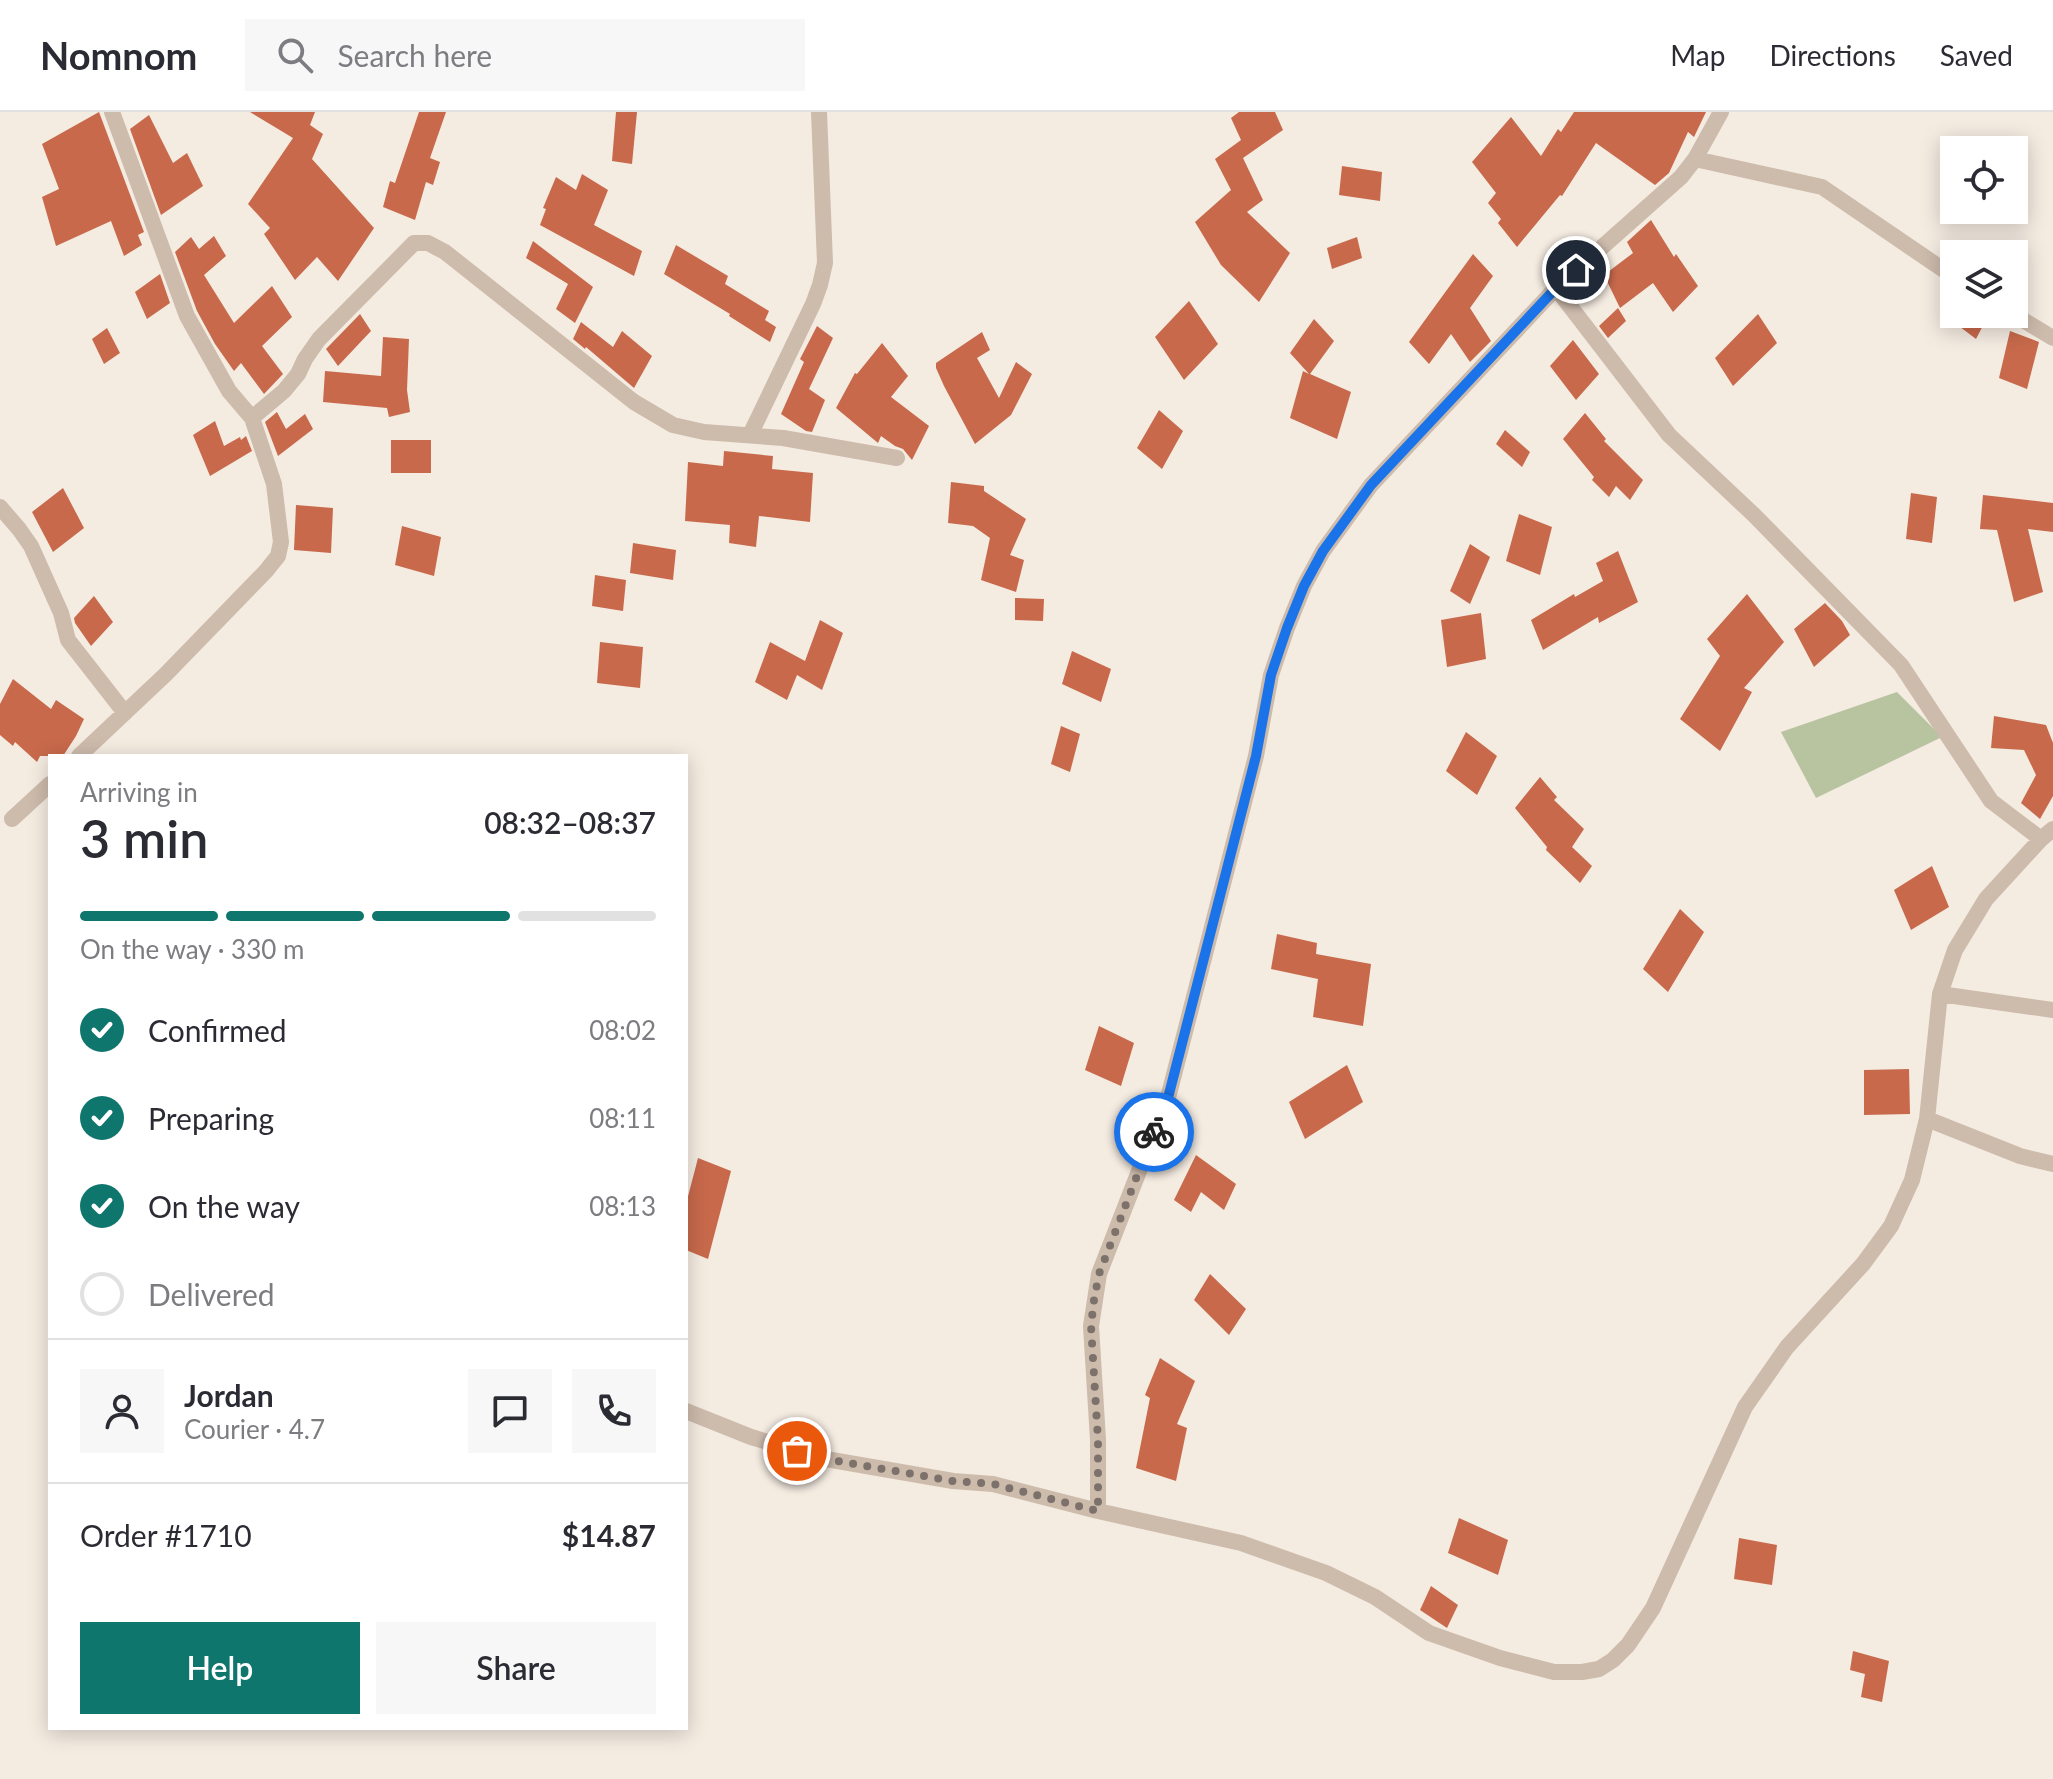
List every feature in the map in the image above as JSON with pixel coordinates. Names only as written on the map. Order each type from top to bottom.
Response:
[{"type":"street","points":[[81,754],[266,571],[278,556],[281,542],[274,484],[252,418],[229,391],[187,316],[112,112]]},
{"type":"street","points":[[750,435],[820,285],[825,263],[819,112]]},
{"type":"street","points":[[1098,1511],[1098,1440],[1091,1326],[1099,1274],[1169,1094],[1256,756],[1271,675],[1304,586],[1323,551],[1371,485],[1556,288],[1681,177],[1695,159],[1721,112]]},
{"type":"street","points":[[1695,159],[1822,187],[1940,267]]},
{"type":"street","points":[[252,418],[284,391],[319,339],[414,243],[428,243],[445,252],[634,402],[673,425],[704,432],[783,438],[897,458]]},
{"type":"street","points":[[688,1412],[751,1437],[820,1458],[953,1481],[993,1484],[1241,1543],[1326,1573],[1375,1597],[1429,1633],[1500,1658],[1554,1672],[1599,1669],[1628,1645],[1653,1608],[1745,1407],[1787,1347],[1863,1264],[1891,1226],[1912,1180],[1927,1119],[1940,994],[1955,950],[1986,899],[2047,834],[1991,801],[1901,665],[1754,515],[1669,435],[1556,288]]},
{"type":"street","points":[[2028,323],[2053,338]]},
{"type":"street","points":[[0,507],[31,546],[61,613],[68,640],[125,713]]},
{"type":"street","points":[[12,819],[48,786]]},
{"type":"street","points":[[1940,994],[2053,1010]]},
{"type":"street","points":[[1927,1119],[2020,1156],[2053,1164]]},
{"type":"green space","points":[[1897,692],[1942,737],[1816,798],[1781,732]]},
{"type":"building","points":[[99,112],[144,232],[138,235],[142,245],[124,256],[111,221],[56,246],[42,197],[59,189],[42,144]]},
{"type":"building","points":[[250,112],[315,112],[310,125],[323,134],[312,159],[374,228],[338,281],[317,257],[295,280],[264,234],[270,228],[248,204],[293,138]]},
{"type":"building","points":[[419,112],[446,112],[430,158],[440,162],[433,185],[426,182],[415,220],[383,207],[390,181],[395,183]]},
{"type":"building","points":[[616,112],[637,112],[632,164],[612,161]]},
{"type":"building","points":[[1239,112],[1275,112],[1283,130],[1243,158],[1263,200],[1247,212],[1290,253],[1259,302],[1221,265],[1195,222],[1231,190],[1215,159],[1241,140],[1231,118]]},
{"type":"building","points":[[1574,112],[1706,112],[1694,137],[1688,132],[1669,173],[1655,185],[1596,143],[1562,196],[1517,247],[1498,223],[1501,219],[1488,203],[1496,193],[1472,162],[1511,117],[1541,156],[1558,129],[1561,132]]},
{"type":"building","points":[[149,115],[173,163],[187,153],[203,186],[161,215],[130,129]]},
{"type":"building","points":[[1342,166],[1382,172],[1380,201],[1339,195]]},
{"type":"building","points":[[582,174],[608,190],[594,225],[642,251],[634,276],[540,225],[546,209],[543,208],[556,177],[576,190]]},
{"type":"building","points":[[1651,220],[1674,257],[1676,254],[1698,286],[1673,312],[1653,283],[1620,308],[1604,275],[1633,253],[1627,242]]},
{"type":"building","points":[[214,236],[226,256],[204,275],[234,323],[272,286],[292,317],[262,346],[283,374],[264,394],[241,363],[234,371],[215,344],[197,311],[175,252],[191,237],[199,249]]},
{"type":"building","points":[[1357,237],[1362,258],[1332,269],[1327,248]]},
{"type":"building","points":[[533,241],[593,287],[575,323],[556,309],[568,284],[526,258]]},
{"type":"building","points":[[676,245],[728,276],[725,284],[769,311],[765,320],[776,327],[770,342],[664,274]]},
{"type":"building","points":[[1473,254],[1493,276],[1470,308],[1491,341],[1470,362],[1451,334],[1429,364],[1409,342]]},
{"type":"building","points":[[160,274],[170,303],[147,319],[135,292]]},
{"type":"building","points":[[1189,301],[1218,344],[1184,380],[1155,337]]},
{"type":"building","points":[[1618,308],[1626,321],[1608,338],[1599,326]]},
{"type":"building","points":[[360,314],[371,331],[338,366],[326,349]]},
{"type":"building","points":[[1758,314],[1777,343],[1733,386],[1715,358]]},
{"type":"building","points":[[1314,319],[1334,341],[1310,374],[1351,392],[1337,439],[1290,418],[1303,371],[1309,374],[1290,353]]},
{"type":"building","points":[[581,322],[613,347],[622,331],[652,356],[634,388],[573,339]]},
{"type":"building","points":[[817,326],[833,338],[809,389],[825,400],[812,432],[781,414],[804,362],[800,359]]},
{"type":"building","points":[[107,328],[120,353],[104,364],[92,339]]},
{"type":"building","points":[[1961,328],[1982,328],[1976,339]]},
{"type":"building","points":[[2010,331],[2039,342],[2027,389],[1999,378]]},
{"type":"building","points":[[982,332],[990,350],[977,358],[999,398],[1016,362],[1032,374],[1011,415],[975,444],[944,386],[936,363]]},
{"type":"building","points":[[383,337],[409,339],[407,390],[410,412],[389,417],[387,408],[323,402],[325,371],[381,376]]},
{"type":"building","points":[[1573,340],[1599,374],[1576,400],[1550,366]]},
{"type":"building","points":[[882,343],[908,376],[891,397],[929,426],[912,460],[903,449],[881,436],[878,443],[836,408],[855,373]]},
{"type":"building","points":[[1159,410],[1183,431],[1162,469],[1137,448]]},
{"type":"building","points":[[277,412],[286,429],[305,414],[313,429],[278,456],[265,422]]},
{"type":"building","points":[[1585,413],[1606,439],[1604,441],[1643,480],[1630,500],[1616,486],[1609,497],[1592,480],[1594,477],[1563,439]]},
{"type":"building","points":[[215,421],[224,446],[246,436],[252,451],[210,476],[193,435]]},
{"type":"building","points":[[1505,430],[1530,452],[1522,467],[1496,444]]},
{"type":"building","points":[[391,440],[431,440],[431,473],[391,473]]},
{"type":"building","points":[[724,451],[773,456],[772,469],[813,473],[810,522],[759,516],[756,547],[729,543],[730,525],[685,521],[688,462],[723,466]]},
{"type":"building","points":[[951,482],[984,486],[984,491],[1026,519],[1010,555],[1024,560],[1016,592],[981,580],[990,538],[973,526],[948,523]]},
{"type":"building","points":[[63,488],[84,528],[53,552],[32,512]]},
{"type":"building","points":[[1911,493],[1937,497],[1932,543],[1906,539]]},
{"type":"building","points":[[1983,495],[2053,503],[2053,532],[2028,529],[2043,592],[2014,602],[1997,530],[1980,529]]},
{"type":"building","points":[[296,505],[333,508],[331,553],[294,550]]},
{"type":"building","points":[[1519,514],[1552,527],[1540,575],[1506,561]]},
{"type":"building","points":[[402,526],[441,537],[434,576],[395,565]]},
{"type":"building","points":[[633,543],[676,550],[673,580],[630,573]]},
{"type":"building","points":[[1470,544],[1490,557],[1470,604],[1450,591]]},
{"type":"building","points":[[1618,551],[1638,602],[1599,623],[1598,617],[1543,650],[1531,620],[1603,581],[1596,563]]},
{"type":"building","points":[[595,575],[626,580],[623,611],[592,606]]},
{"type":"building","points":[[1747,594],[1784,642],[1744,688],[1752,692],[1720,751],[1680,719],[1720,656],[1707,639]]},
{"type":"building","points":[[94,596],[113,622],[91,646],[74,618]]},
{"type":"building","points":[[1015,598],[1044,599],[1043,621],[1015,620]]},
{"type":"building","points":[[1825,603],[1850,635],[1814,667],[1794,629]]},
{"type":"building","points":[[1481,613],[1486,659],[1447,667],[1441,620]]},
{"type":"building","points":[[820,620],[843,633],[822,690],[797,675],[787,700],[755,682],[770,642],[805,661]]},
{"type":"building","points":[[600,642],[643,647],[640,688],[597,683]]},
{"type":"building","points":[[1072,651],[1111,669],[1101,702],[1062,684]]},
{"type":"building","points":[[13,679],[51,709],[56,700],[84,719],[64,754],[40,756],[37,762],[15,742],[13,746],[0,735],[0,704]]},
{"type":"building","points":[[1994,716],[2046,725],[2053,743],[2053,796],[2040,819],[2021,803],[2036,775],[2024,750],[1991,748]]},
{"type":"building","points":[[1061,726],[1080,734],[1070,772],[1051,764]]},
{"type":"building","points":[[1466,732],[1497,756],[1477,795],[1446,771]]},
{"type":"building","points":[[1540,777],[1557,797],[1554,800],[1584,829],[1572,847],[1592,866],[1580,883],[1546,850],[1547,847],[1515,808]]},
{"type":"building","points":[[1932,866],[1949,907],[1911,930],[1894,890]]},
{"type":"building","points":[[1680,909],[1704,932],[1668,992],[1643,969]]},
{"type":"building","points":[[1277,934],[1317,943],[1316,954],[1371,964],[1363,1026],[1313,1017],[1318,979],[1271,969]]},
{"type":"building","points":[[1099,1026],[1134,1043],[1121,1086],[1085,1070]]},
{"type":"building","points":[[1347,1065],[1363,1102],[1305,1139],[1289,1102]]},
{"type":"building","points":[[1909,1069],[1910,1114],[1864,1115],[1864,1070]]},
{"type":"building","points":[[1196,1155],[1236,1184],[1224,1210],[1201,1192],[1191,1212],[1174,1200]]},
{"type":"building","points":[[698,1158],[731,1171],[708,1259],[688,1251],[688,1196]]},
{"type":"building","points":[[1210,1274],[1246,1309],[1229,1335],[1194,1300]]},
{"type":"building","points":[[1160,1358],[1195,1381],[1177,1424],[1187,1428],[1176,1481],[1136,1468],[1150,1398],[1145,1395]]},
{"type":"building","points":[[1459,1518],[1508,1540],[1498,1575],[1448,1553]]},
{"type":"building","points":[[1739,1538],[1777,1545],[1772,1585],[1734,1579]]},
{"type":"building","points":[[1431,1586],[1458,1605],[1447,1628],[1420,1610]]},
{"type":"building","points":[[1853,1651],[1889,1661],[1882,1702],[1861,1697],[1865,1674],[1850,1670]]},
{"type":"way so far","points":[[797,1451],[820,1458],[953,1481],[993,1484],[1098,1511],[1098,1440],[1091,1326],[1094,1300],[1099,1274],[1154,1132]]},
{"type":"route","points":[[1154,1132],[1169,1094],[1256,756],[1271,675],[1304,586],[1323,551],[1371,485],[1576,270]]}]
